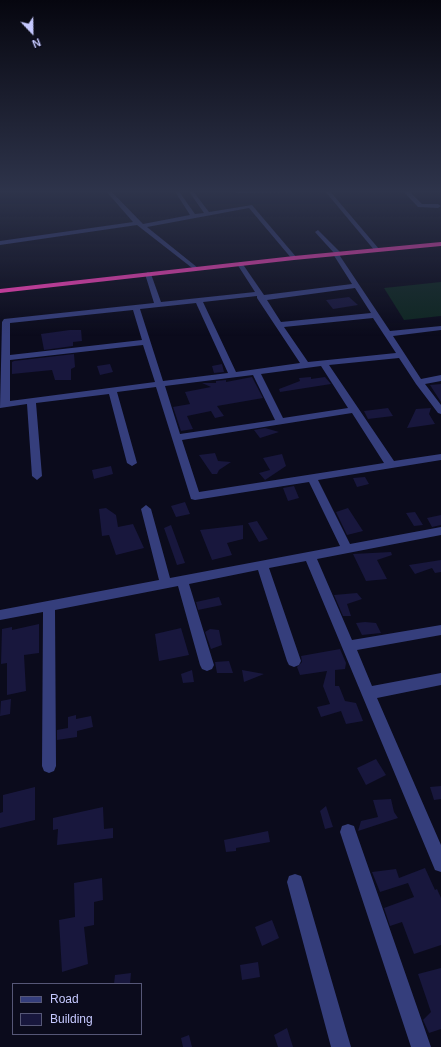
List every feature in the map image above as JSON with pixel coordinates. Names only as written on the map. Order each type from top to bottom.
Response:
[{"type":"highway","points":[[0,291],[294,258],[441,244]]},
{"type":"street","points":[[0,244],[36,239]]},
{"type":"street","points":[[158,239],[196,269]]},
{"type":"street","points":[[278,239],[294,258]]},
{"type":"street","points":[[324,239],[337,254],[356,286],[389,334],[401,356],[441,411]]},
{"type":"street","points":[[368,239],[377,250]]},
{"type":"street","points":[[240,264],[305,365]]},
{"type":"street","points":[[148,274],[158,305]]},
{"type":"street","points":[[356,286],[7,321],[3,405],[305,365],[401,356]]},
{"type":"street","points":[[199,301],[233,374]]},
{"type":"street","points":[[136,308],[195,496],[441,457]]},
{"type":"street","points":[[279,325],[376,315]]},
{"type":"street","points":[[389,334],[441,328]]},
{"type":"street","points":[[5,358],[147,342]]},
{"type":"street","points":[[323,363],[391,465]]},
{"type":"street","points":[[256,372],[280,421]]},
{"type":"street","points":[[419,382],[441,378]]},
{"type":"street","points":[[112,390],[132,463]]},
{"type":"street","points":[[31,402],[37,476]]},
{"type":"street","points":[[177,438],[354,410]]},
{"type":"street","points":[[312,478],[347,549]]},
{"type":"street","points":[[146,509],[166,583]]},
{"type":"street","points":[[0,615],[441,531]]},
{"type":"street","points":[[310,556],[441,864]]},
{"type":"street","points":[[262,565],[294,662]]},
{"type":"street","points":[[182,580],[207,665]]},
{"type":"street","points":[[49,606],[49,766]]},
{"type":"street","points":[[349,646],[441,630]]},
{"type":"street","points":[[368,693],[441,679]]},
{"type":"street","points":[[348,832],[421,1047]]},
{"type":"street","points":[[296,882],[341,1047]]},
{"type":"green space","points":[[441,282],[441,316],[404,320],[384,288]]},
{"type":"building","points":[[349,297],[358,305],[333,309],[326,300]]},
{"type":"building","points":[[81,330],[82,341],[73,342],[73,346],[44,350],[41,334]]},
{"type":"building","points":[[74,354],[75,367],[71,369],[71,380],[55,380],[52,370],[12,374],[12,362],[14,361]]},
{"type":"building","points":[[110,364],[113,372],[100,375],[97,366]]},
{"type":"building","points":[[222,364],[224,372],[214,373],[212,366]]},
{"type":"building","points":[[252,377],[263,398],[217,406],[224,416],[215,418],[211,411],[187,416],[193,429],[181,431],[173,407],[190,404],[185,392],[211,387],[202,383],[216,383],[216,381],[226,380],[226,382]]},
{"type":"building","points":[[311,377],[311,379],[325,377],[331,384],[280,392],[279,389],[300,381],[299,378]]},
{"type":"building","points":[[441,384],[441,402],[430,385]]},
{"type":"building","points":[[388,408],[393,416],[368,419],[364,411]]},
{"type":"building","points":[[431,408],[429,414],[435,424],[407,428],[416,409]]},
{"type":"building","points":[[265,428],[279,432],[260,438],[254,430]]},
{"type":"building","points":[[215,453],[218,461],[231,462],[219,470],[217,474],[212,474],[199,455]]},
{"type":"building","points":[[282,454],[286,466],[265,480],[259,473],[270,470],[263,458]]},
{"type":"building","points":[[111,466],[113,474],[94,479],[92,470]]},
{"type":"building","points":[[365,477],[369,484],[357,487],[353,478]]},
{"type":"building","points":[[294,486],[299,498],[288,501],[283,488]]},
{"type":"building","points":[[185,502],[190,514],[176,517],[171,506]]},
{"type":"building","points":[[106,508],[116,515],[118,527],[133,524],[144,548],[116,555],[109,535],[102,536],[99,509]]},
{"type":"building","points":[[348,508],[363,531],[347,535],[336,512]]},
{"type":"building","points":[[415,512],[423,525],[414,526],[406,513]]},
{"type":"building","points":[[441,515],[441,525],[432,527],[427,518]]},
{"type":"building","points":[[257,521],[268,539],[259,542],[248,523]]},
{"type":"building","points":[[171,525],[185,563],[177,565],[164,528]]},
{"type":"building","points":[[243,525],[243,539],[227,543],[232,555],[212,560],[200,530]]},
{"type":"building","points":[[391,552],[392,555],[377,560],[387,579],[366,581],[353,554]]},
{"type":"building","points":[[441,560],[441,572],[435,573],[432,568],[415,574],[409,565]]},
{"type":"building","points":[[357,593],[362,599],[347,604],[351,616],[343,616],[334,595]]},
{"type":"building","points":[[219,597],[222,605],[198,610],[196,602]]},
{"type":"building","points":[[356,623],[376,623],[381,633],[362,635]]},
{"type":"building","points":[[39,624],[39,653],[24,655],[26,691],[7,695],[7,663],[1,664],[2,629],[12,627],[12,630]]},
{"type":"building","points":[[181,628],[189,655],[159,661],[155,634]]},
{"type":"building","points":[[210,629],[219,630],[222,645],[211,649],[205,632]]},
{"type":"building","points":[[340,649],[346,663],[345,669],[335,670],[335,686],[339,686],[345,701],[356,703],[363,721],[346,724],[341,711],[321,717],[317,707],[330,704],[323,686],[327,671],[300,675],[297,667],[302,662],[301,656]]},
{"type":"building","points":[[229,661],[233,673],[217,673],[215,662]]},
{"type":"building","points":[[192,670],[194,682],[183,683],[181,674]]},
{"type":"building","points":[[242,670],[264,674],[244,682]]},
{"type":"building","points":[[11,699],[10,714],[0,716],[1,701]]},
{"type":"building","points":[[76,715],[76,719],[91,716],[93,727],[77,731],[77,737],[57,740],[57,730],[68,728],[68,717]]},
{"type":"building","points":[[376,759],[386,775],[366,785],[357,768]]},
{"type":"building","points":[[441,786],[441,799],[434,800],[430,787]]},
{"type":"building","points":[[35,787],[35,820],[0,828],[0,813],[3,812],[3,795]]},
{"type":"building","points":[[391,799],[394,812],[398,818],[358,831],[361,821],[378,817],[373,800]]},
{"type":"building","points":[[326,806],[333,827],[325,829],[320,811]]},
{"type":"building","points":[[103,807],[104,829],[113,828],[113,838],[57,845],[58,829],[53,830],[53,818]]},
{"type":"building","points":[[268,831],[270,842],[236,848],[236,851],[226,852],[224,840]]},
{"type":"building","points":[[425,868],[435,890],[437,889],[441,898],[441,945],[414,954],[402,922],[390,926],[384,908],[414,897],[408,883],[380,892],[372,872],[396,869],[399,878]]},
{"type":"building","points":[[102,878],[103,900],[94,902],[94,925],[84,927],[88,964],[62,972],[59,920],[75,917],[74,883]]},
{"type":"building","points":[[272,920],[279,938],[262,946],[255,927]]},
{"type":"building","points":[[258,962],[260,977],[242,980],[240,965]]},
{"type":"building","points":[[441,968],[441,1029],[429,1033],[423,1020],[431,1012],[418,974]]},
{"type":"building","points":[[131,973],[130,983],[114,983],[115,975]]},
{"type":"building","points":[[287,1028],[293,1047],[278,1047],[274,1035]]},
{"type":"building","points":[[189,1035],[192,1047],[183,1047],[181,1038]]}]
